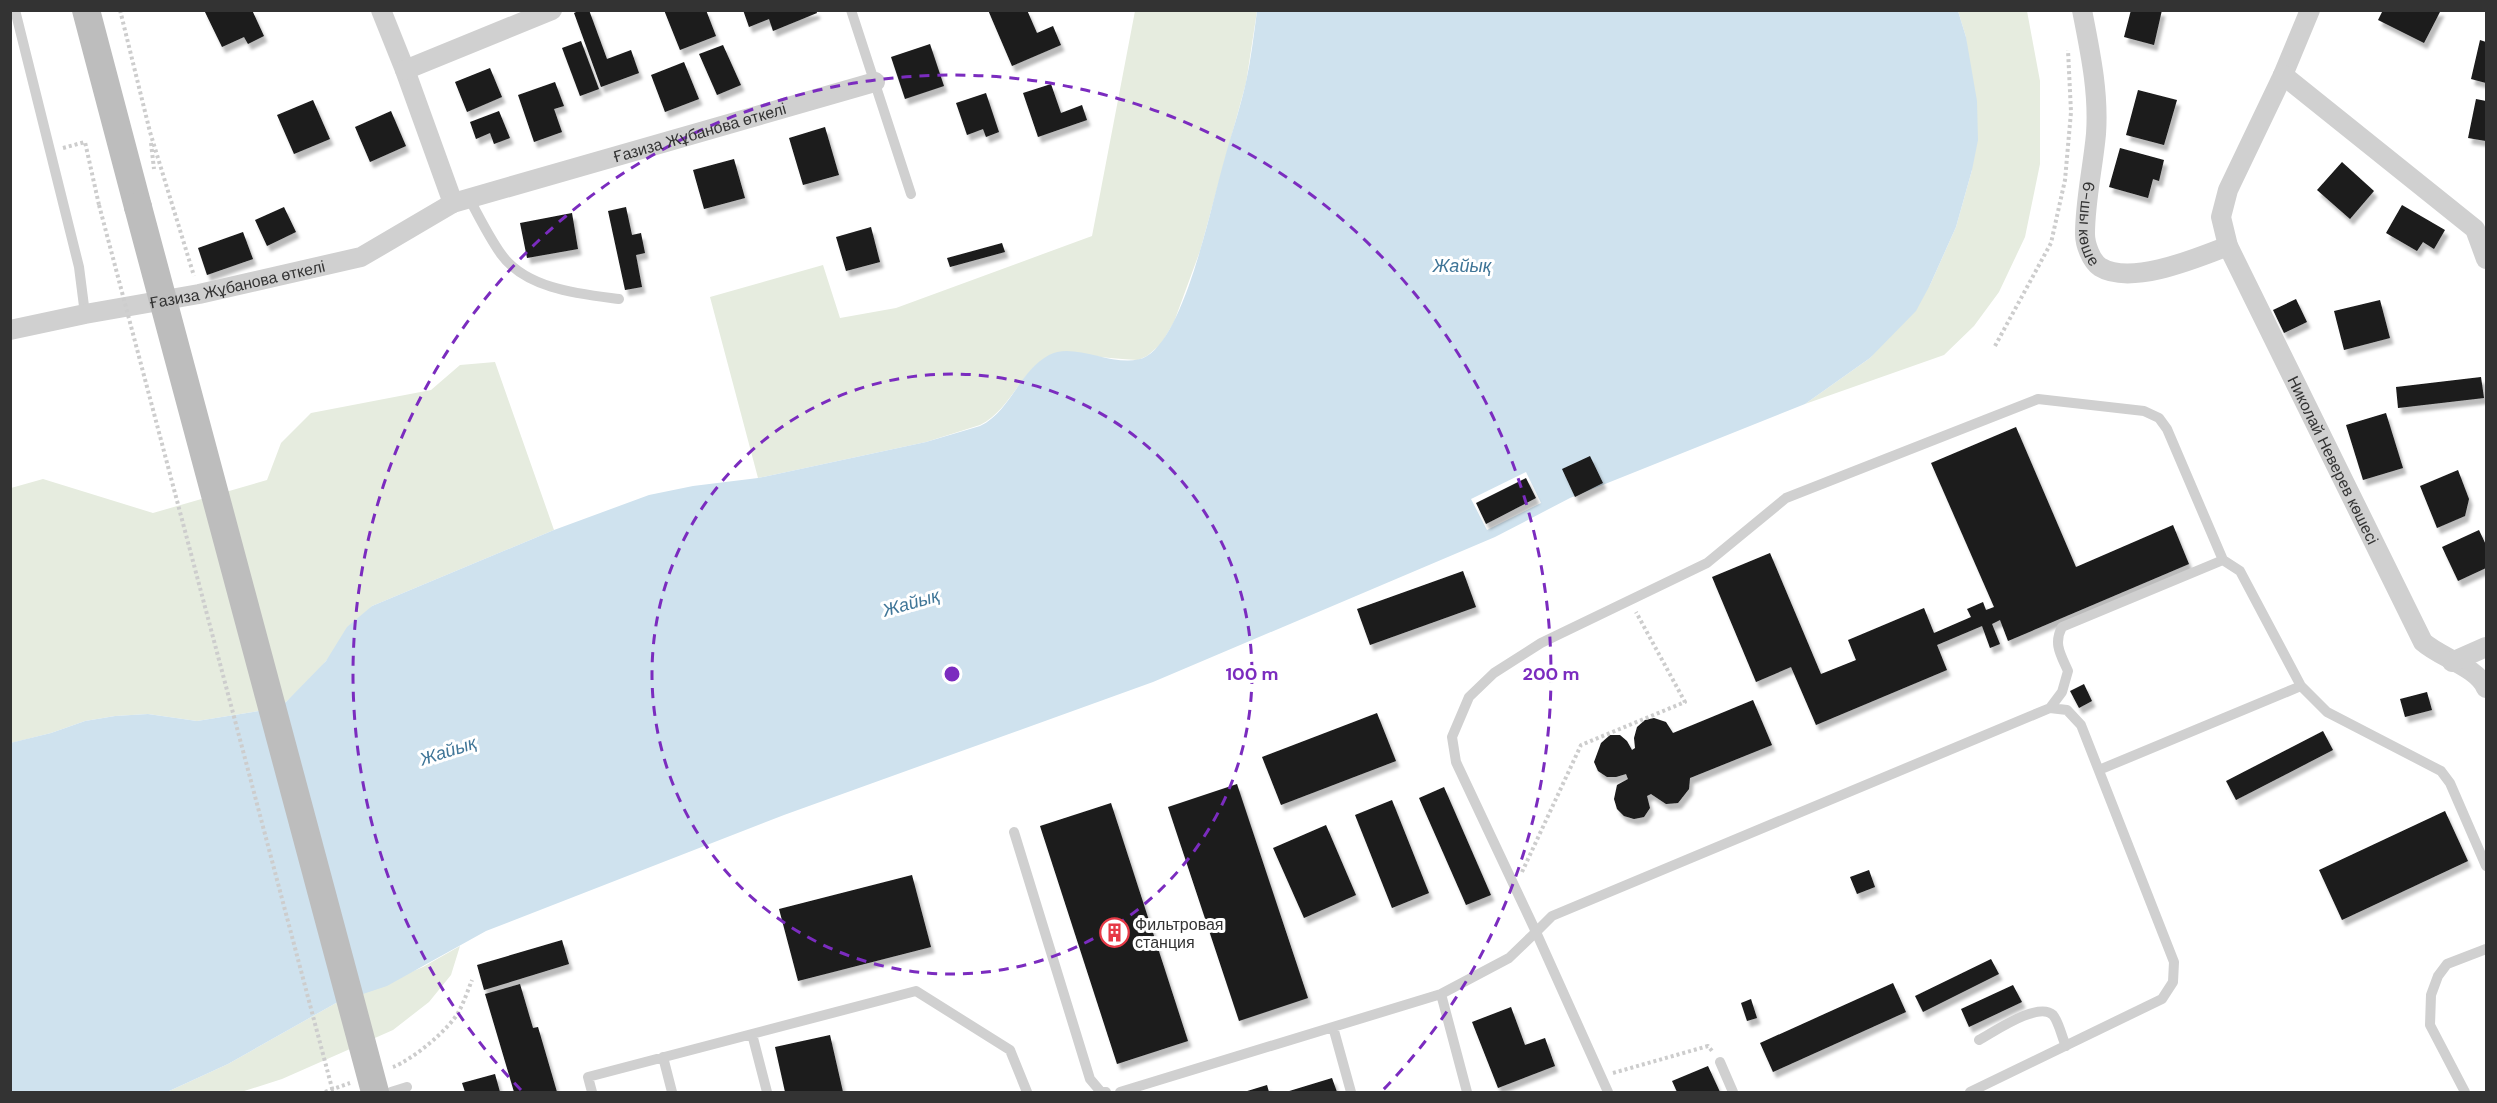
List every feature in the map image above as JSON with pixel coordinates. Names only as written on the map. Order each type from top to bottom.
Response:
[{"type":"main road","points":[[86,10],[366,1086]]},
{"type":"street","points":[[381,10],[461,200]]},
{"type":"street","points":[[405,70],[552,10]]},
{"type":"street","name":"6-шы көше","points":[[2082,10],[2094,73],[2096,131],[2085,237],[2090,255],[2098,266],[2112,271],[2134,273],[2188,261],[2228,246]]},
{"type":"street","name":"Николай Неверев көшесі","points":[[2310,10],[2283,75],[2228,190],[2221,217],[2228,246],[2423,642],[2433,651],[2474,673],[2483,680],[2487,688]]},
{"type":"street","points":[[2283,75],[2475,229],[2487,259]]},
{"type":"street","name":"Ғазиза Жұбанова өткелі","points":[[10,330],[200,294],[361,257],[461,200],[875,82]]},
{"type":"street","points":[[2452,662],[2487,647]]},
{"type":"lane","points":[[15,10],[79,267],[85,314]]},
{"type":"lane","points":[[851,10],[911,194]]},
{"type":"lane","points":[[461,200],[502,256],[524,275],[564,292],[619,299]]},
{"type":"lane","points":[[1608,1092],[1536,932],[1455,762],[1452,737],[1469,697],[1494,673],[1541,643],[1707,563],[1786,498],[2038,399],[2144,411],[2159,418],[2167,429],[2223,560],[2240,571],[2301,686],[2327,712],[2441,771],[2450,783],[2487,866]]},
{"type":"lane","points":[[2050,708],[2062,692],[2068,671],[2058,649],[2056,638],[2062,627],[2223,560]]},
{"type":"lane","points":[[2099,770],[2301,686]]},
{"type":"lane","points":[[1120,1092],[1442,994],[1509,958],[1552,916],[2050,708],[2067,710],[2081,725],[2174,962],[2173,982],[2162,999],[1970,1092]]},
{"type":"lane","points":[[1014,832],[1090,1079],[1101,1092],[1106,1092]]},
{"type":"lane","points":[[2465,1092],[2430,1025],[2431,995],[2438,976],[2447,964],[2487,949]]},
{"type":"lane","points":[[592,1092],[588,1077],[916,991],[1010,1050],[1027,1092]]},
{"type":"lane","points":[[1442,994],[1467,1092]]},
{"type":"lane","points":[[1979,1040],[2034,1011],[2045,1011],[2054,1016],[2066,1046]]},
{"type":"lane","points":[[1333,1027],[1351,1092]]},
{"type":"lane","points":[[752,1034],[767,1092]]},
{"type":"lane","points":[[663,1058],[672,1092]]},
{"type":"lane","points":[[1720,1062],[1733,1092]]},
{"type":"lane","points":[[391,1092],[407,1087]]},
{"type":"path","points":[[120,10],[150,132],[200,294]]},
{"type":"path","points":[[1995,346],[2051,243],[2066,180],[2071,112],[2068,48]]},
{"type":"path","points":[[50,152],[85,142],[99,204],[333,1092]]},
{"type":"path","points":[[1515,889],[1581,745],[1686,702],[1629,600]]},
{"type":"path","points":[[391,1068],[402,1064],[429,1044],[458,1014],[472,980]]},
{"type":"path","points":[[1601,1076],[1708,1046],[1720,1062]]},
{"type":"path","points":[[325,1092],[366,1086]]},
{"type":"shaded area","points":[[1135,11],[1257,11],[1246,83],[1200,251],[1174,322],[1161,344],[1147,356],[1138,360],[1072,352],[1054,354],[1031,371],[1003,406],[980,425],[926,442],[758,478],[710,297],[823,265],[840,318],[896,308],[1092,236]]},
{"type":"shaded area","points":[[1958,11],[2027,11],[2040,81],[2040,164],[2025,237],[1999,292],[1974,326],[1944,355],[1805,404],[1870,358],[1930,285],[1956,227],[1972,170],[1966,37]]},
{"type":"shaded area","points":[[495,362],[554,530],[372,606],[311,679],[286,702],[265,710],[197,721],[148,714],[115,716],[85,721],[51,733],[11,743],[11,488],[43,479],[153,513],[267,480],[281,443],[311,413],[431,390],[460,365]]},
{"type":"shaded area","points":[[460,946],[451,975],[429,1002],[393,1030],[282,1079],[241,1092],[167,1092],[228,1064],[336,1003],[423,967]]},
{"type":"water","name":"Жайық","points":[[1257,11],[1958,11],[1966,37],[1977,101],[1978,140],[1972,170],[1956,227],[1916,311],[1870,358],[1805,404],[1570,498],[1495,537],[1153,682],[784,815],[486,931],[387,986],[336,1003],[228,1064],[167,1092],[11,1092],[10,743],[51,733],[85,721],[115,716],[148,714],[197,721],[265,710],[286,702],[326,661],[347,627],[372,606],[554,530],[649,495],[693,486],[758,478],[926,442],[980,426],[1000,411],[1039,362],[1060,351],[1124,360],[1136,360],[1147,356],[1161,343],[1174,322],[1195,266],[1244,92]]},
{"type":"pier","points":[[1526,472],[1541,503],[1487,530],[1471,499]]},
{"type":"building","points":[[204,10],[252,10],[264,36],[248,44],[244,37],[222,47]]},
{"type":"building","points":[[589,10],[607,59],[631,50],[639,73],[601,87],[574,13]]},
{"type":"building","points":[[664,10],[706,10],[716,36],[680,50]]},
{"type":"building","points":[[743,10],[816,10],[817,13],[773,31],[769,19],[749,27]]},
{"type":"building","points":[[988,10],[1027,10],[1037,33],[1053,26],[1061,45],[1012,66]]},
{"type":"building","points":[[2131,10],[2162,10],[2154,45],[2124,37]]},
{"type":"building","points":[[2383,10],[2441,10],[2424,43],[2378,20]]},
{"type":"building","points":[[2480,40],[2486,42],[2486,83],[2471,79]]},
{"type":"building","points":[[581,41],[599,89],[580,96],[562,48]]},
{"type":"building","points":[[930,44],[944,86],[905,99],[891,57]]},
{"type":"building","points":[[723,45],[741,85],[717,95],[699,54]]},
{"type":"building","points":[[684,62],[699,99],[665,112],[651,75]]},
{"type":"building","points":[[490,68],[502,97],[467,112],[455,82]]},
{"type":"building","points":[[555,82],[564,106],[554,109],[562,132],[534,142],[518,95]]},
{"type":"building","points":[[1051,84],[1061,113],[1082,105],[1087,120],[1038,137],[1023,93]]},
{"type":"building","points":[[2138,90],[2177,100],[2164,145],[2126,135]]},
{"type":"building","points":[[986,93],[999,132],[986,137],[983,129],[967,135],[956,103]]},
{"type":"building","points":[[2476,99],[2486,101],[2486,141],[2468,138]]},
{"type":"building","points":[[313,100],[330,139],[294,154],[277,115]]},
{"type":"building","points":[[391,111],[406,146],[370,162],[355,127]]},
{"type":"building","points":[[499,111],[510,138],[494,144],[490,133],[476,139],[470,122]]},
{"type":"building","points":[[825,127],[839,175],[803,185],[789,138]]},
{"type":"building","points":[[2120,148],[2164,160],[2159,181],[2153,179],[2148,198],[2109,187]]},
{"type":"building","points":[[734,159],[745,198],[704,209],[693,170]]},
{"type":"building","points":[[2342,162],[2374,191],[2350,219],[2317,190]]},
{"type":"building","points":[[2402,205],[2445,230],[2434,249],[2423,242],[2417,251],[2386,233]]},
{"type":"building","points":[[284,207],[296,232],[267,246],[255,220]]},
{"type":"building","points":[[626,207],[632,235],[641,233],[645,253],[636,255],[642,287],[625,290],[608,211]]},
{"type":"building","points":[[572,213],[578,249],[527,258],[520,223]]},
{"type":"building","points":[[871,227],[880,262],[846,271],[836,237]]},
{"type":"building","points":[[243,232],[253,259],[207,275],[198,248]]},
{"type":"building","points":[[1002,243],[1005,252],[950,267],[947,258]]},
{"type":"building","points":[[2296,299],[2307,322],[2284,333],[2273,310]]},
{"type":"building","points":[[2380,300],[2390,338],[2344,350],[2334,311]]},
{"type":"building","points":[[2481,377],[2484,398],[2398,408],[2396,387]]},
{"type":"building","points":[[2386,413],[2403,468],[2363,480],[2346,425]]},
{"type":"building","points":[[2016,427],[2076,567],[2173,525],[2189,564],[2008,641],[2000,620],[1992,624],[2000,644],[1990,648],[1982,626],[1937,645],[1947,670],[1816,725],[1791,667],[1756,682],[1712,577],[1770,553],[1821,674],[1856,660],[1848,640],[1924,608],[1934,633],[1971,617],[1967,609],[1983,602],[1986,610],[1994,607],[1931,463]]},
{"type":"building","points":[[1590,456],[1603,483],[1575,497],[1562,469]]},
{"type":"building","points":[[2458,470],[2469,499],[2465,516],[2437,528],[2420,486]]},
{"type":"building","points":[[1526,478],[1536,498],[1486,524],[1476,503]]},
{"type":"building","points":[[2479,530],[2486,545],[2486,568],[2458,581],[2442,547]]},
{"type":"building","points":[[1463,571],[1476,607],[1370,645],[1357,609]]},
{"type":"building","points":[[2084,684],[2092,701],[2079,708],[2070,691]]},
{"type":"building","points":[[2427,692],[2432,710],[2405,717],[2400,699]]},
{"type":"building","points":[[1753,700],[1772,745],[1690,778],[1689,789],[1678,803],[1666,804],[1651,794],[1647,796],[1650,808],[1644,817],[1634,819],[1624,816],[1617,809],[1614,799],[1617,785],[1628,779],[1626,774],[1607,777],[1598,771],[1594,762],[1601,743],[1610,735],[1620,735],[1632,750],[1635,748],[1634,738],[1637,727],[1645,720],[1654,718],[1666,722],[1673,733]]},
{"type":"building","points":[[1377,713],[1396,761],[1281,805],[1262,757]]},
{"type":"building","points":[[2323,731],[2333,750],[2236,800],[2226,781]]},
{"type":"building","points":[[1237,784],[1308,998],[1239,1021],[1168,807]]},
{"type":"building","points":[[1444,787],[1491,895],[1466,905],[1419,798]]},
{"type":"building","points":[[1392,800],[1429,893],[1392,908],[1355,815]]},
{"type":"building","name":"Фильтровая станция","points":[[1111,803],[1188,1041],[1117,1064],[1040,826]]},
{"type":"building","points":[[2445,811],[2468,861],[2342,920],[2319,870]]},
{"type":"building","points":[[1326,825],[1356,895],[1304,918],[1273,848]]},
{"type":"building","points":[[1869,870],[1875,887],[1857,894],[1850,877]]},
{"type":"building","points":[[912,875],[931,947],[798,981],[779,909]]},
{"type":"building","points":[[562,940],[569,964],[484,990],[477,965]]},
{"type":"building","points":[[1991,959],[1999,974],[1923,1012],[1915,996]]},
{"type":"building","points":[[1893,983],[1906,1012],[1773,1072],[1760,1043]]},
{"type":"building","points":[[520,984],[533,1028],[538,1027],[557,1092],[514,1092],[485,994]]},
{"type":"building","points":[[2013,985],[2022,1002],[1969,1027],[1961,1009]]},
{"type":"building","points":[[1751,999],[1757,1018],[1747,1021],[1741,1003]]},
{"type":"building","points":[[1511,1007],[1525,1045],[1545,1038],[1555,1066],[1498,1088],[1472,1022]]},
{"type":"building","points":[[830,1035],[843,1092],[785,1092],[775,1047]]},
{"type":"building","points":[[1708,1066],[1720,1092],[1677,1092],[1672,1081]]},
{"type":"building","points":[[495,1074],[500,1092],[465,1092],[462,1083]]},
{"type":"building","points":[[1332,1078],[1337,1092],[1286,1092]]},
{"type":"building","points":[[1267,1085],[1269,1092],[1244,1092]]},
{"type":"place","name":"Фильтровая станция","points":[[1114,933]]}]
